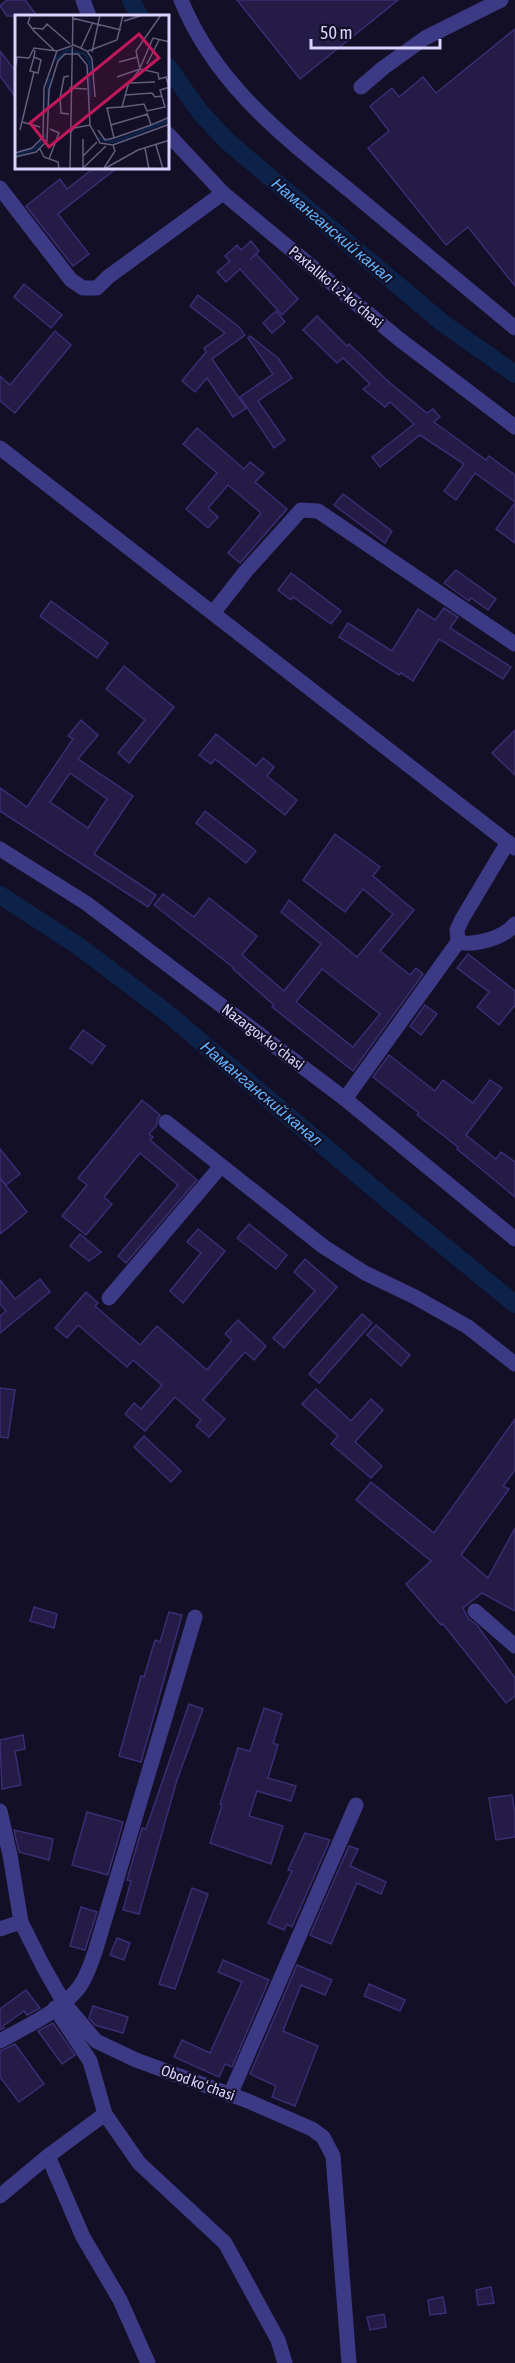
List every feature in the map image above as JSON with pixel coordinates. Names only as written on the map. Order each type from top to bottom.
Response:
[{"type":"street","points":[[83,0],[89,15]]},
{"type":"street","points":[[181,0],[190,22],[224,76],[269,124],[515,328]]},
{"type":"street","points":[[361,87],[425,38],[501,0]]},
{"type":"street","name":"Paxtalikoʻl 2-koʻchasi","points":[[170,136],[222,193],[399,339],[515,427]]},
{"type":"street","points":[[0,188],[71,280],[83,288],[97,288],[108,277],[222,193]]},
{"type":"street","points":[[0,448],[512,845],[462,920],[457,930],[458,942],[345,1099]]},
{"type":"street","points":[[213,613],[246,571],[301,510],[318,511],[515,644]]},
{"type":"street","name":"Nazargox koʻchasi","points":[[0,849],[86,903],[345,1099],[515,1239]]},
{"type":"street","points":[[458,942],[463,944],[499,937],[510,931],[515,924]]},
{"type":"street","points":[[166,1122],[324,1247],[365,1273],[415,1297],[468,1327],[515,1364]]},
{"type":"street","points":[[110,1298],[221,1166]]},
{"type":"street","points":[[475,1611],[515,1646]]},
{"type":"street","points":[[0,2041],[60,2006],[80,1987],[95,1952],[195,1617]]},
{"type":"street","points":[[230,2095],[356,1805]]},
{"type":"street","name":"Obod koʻchasi","points":[[0,1810],[21,1923],[60,2006],[96,2041],[136,2060],[312,2129],[323,2137],[333,2156],[349,2363]]},
{"type":"street","points":[[0,1929],[21,1923]]},
{"type":"street","points":[[60,2006],[90,2061],[105,2114],[139,2163],[225,2243],[278,2340],[285,2363]]},
{"type":"street","points":[[0,2196],[48,2156],[105,2114]]},
{"type":"street","points":[[48,2156],[83,2237],[120,2300],[148,2363]]},
{"type":"building","points":[[7,0],[25,0],[36,15],[7,16],[0,6]]},
{"type":"building","points":[[237,0],[398,0],[300,79]]},
{"type":"building","points":[[515,29],[515,286],[468,227],[446,245],[368,148],[389,131],[370,106],[392,88],[399,97],[423,77],[436,93]]},
{"type":"building","points":[[0,51],[15,71],[15,97],[0,76]]},
{"type":"building","points":[[91,170],[114,170],[58,214],[89,254],[73,266],[26,206],[60,179],[67,189]]},
{"type":"building","points":[[251,241],[259,251],[256,254],[298,299],[282,315],[240,269],[226,282],[217,272],[230,261],[225,256],[237,245],[241,250]]},
{"type":"building","points":[[24,284],[62,315],[51,328],[14,297]]},
{"type":"building","points":[[198,295],[239,327],[245,335],[212,359],[246,408],[233,417],[207,378],[195,392],[182,381],[206,352],[204,348],[225,333],[190,306]]},
{"type":"building","points":[[276,311],[285,322],[272,333],[263,323]]},
{"type":"building","points":[[317,316],[347,346],[349,344],[390,383],[427,413],[433,409],[440,417],[434,422],[486,460],[489,456],[515,475],[515,502],[475,473],[456,500],[444,491],[464,464],[420,435],[380,467],[372,457],[414,424],[390,402],[385,407],[363,389],[370,384],[343,358],[337,363],[303,330]]},
{"type":"building","points":[[55,331],[71,345],[15,413],[0,401],[0,376],[10,385]]},
{"type":"building","points":[[250,336],[278,358],[292,378],[258,401],[285,440],[274,448],[240,397],[273,374],[248,338]]},
{"type":"building","points":[[197,428],[244,469],[250,462],[264,473],[255,482],[287,509],[240,563],[228,553],[261,513],[228,485],[208,508],[218,517],[208,528],[186,509],[217,473],[183,444]]},
{"type":"building","points":[[343,494],[392,531],[385,543],[334,505]]},
{"type":"building","points":[[515,503],[515,543],[496,529]]},
{"type":"building","points":[[456,570],[496,599],[488,610],[471,598],[469,601],[444,583]]},
{"type":"building","points":[[291,573],[341,611],[331,624],[293,597],[291,600],[278,590]]},
{"type":"building","points":[[51,601],[108,643],[97,658],[40,616]]},
{"type":"building","points":[[444,608],[458,617],[450,628],[511,667],[503,679],[439,639],[413,681],[401,673],[399,675],[339,637],[348,623],[392,651],[418,609],[435,620]]},
{"type":"building","points":[[124,666],[174,707],[129,763],[118,753],[145,720],[106,689]]},
{"type":"building","points":[[81,720],[98,735],[78,759],[133,796],[94,854],[156,895],[148,907],[0,811],[0,788],[27,807],[73,739],[68,736]],"holes":[[[70,773],[107,799],[88,828],[50,802]]]},
{"type":"building","points":[[515,730],[515,775],[492,753]]},
{"type":"building","points":[[216,734],[256,766],[263,758],[274,767],[267,776],[297,800],[285,815],[215,759],[211,764],[199,755]]},
{"type":"building","points":[[205,811],[256,851],[246,863],[196,823]]},
{"type":"building","points":[[335,834],[380,867],[373,876],[414,910],[380,951],[410,975],[416,968],[423,974],[353,1071],[272,1007],[274,1005],[234,968],[154,905],[163,894],[194,917],[209,898],[257,936],[242,955],[284,991],[321,944],[281,912],[289,900],[357,957],[393,914],[363,889],[345,912],[303,880]],"holes":[[[322,969],[380,1014],[353,1047],[296,1002]]]},
{"type":"building","points":[[468,954],[515,991],[515,1005],[499,1025],[477,1007],[489,992],[457,968]]},
{"type":"building","points":[[425,1005],[437,1014],[421,1035],[410,1026]]},
{"type":"building","points":[[83,1030],[105,1046],[92,1064],[70,1048]]},
{"type":"building","points":[[389,1055],[435,1091],[443,1080],[473,1103],[490,1080],[502,1088],[466,1135],[496,1159],[501,1152],[515,1162],[515,1197],[417,1115],[419,1113],[373,1077]]},
{"type":"building","points":[[142,1100],[160,1115],[157,1125],[149,1134],[153,1137],[150,1140],[197,1180],[126,1263],[118,1256],[178,1185],[140,1153],[104,1197],[112,1204],[86,1235],[62,1216],[87,1185],[78,1178]]},
{"type":"building","points":[[0,1149],[20,1174],[6,1185],[0,1178]]},
{"type":"building","points":[[0,1178],[27,1212],[0,1234]]},
{"type":"building","points":[[249,1224],[287,1255],[276,1269],[237,1238]]},
{"type":"building","points":[[198,1229],[225,1251],[183,1303],[170,1291],[201,1253],[187,1242]]},
{"type":"building","points":[[80,1234],[101,1252],[89,1261],[70,1246]]},
{"type":"building","points":[[305,1259],[337,1287],[284,1348],[273,1338],[315,1291],[294,1272]]},
{"type":"building","points":[[40,1279],[50,1292],[0,1333],[0,1316],[6,1311],[0,1304],[0,1280],[15,1299]]},
{"type":"building","points":[[86,1292],[98,1303],[95,1306],[140,1345],[157,1326],[207,1370],[232,1340],[225,1334],[238,1320],[266,1346],[254,1360],[245,1352],[203,1400],[225,1419],[209,1437],[196,1426],[201,1420],[175,1397],[145,1431],[125,1414],[134,1403],[141,1409],[162,1385],[133,1360],[127,1367],[78,1325],[67,1338],[55,1328]]},
{"type":"building","points":[[362,1314],[372,1323],[319,1383],[309,1374]]},
{"type":"building","points":[[376,1325],[410,1355],[401,1366],[367,1335]]},
{"type":"building","points":[[0,1388],[15,1390],[8,1438],[0,1437]]},
{"type":"building","points":[[316,1389],[351,1421],[371,1399],[383,1410],[355,1442],[382,1466],[371,1478],[331,1444],[338,1436],[302,1404]]},
{"type":"building","points":[[515,1419],[515,1470],[503,1486],[509,1489],[461,1555],[488,1578],[515,1528],[515,1611],[482,1593],[463,1608],[468,1618],[477,1625],[515,1678],[515,1696],[506,1703],[443,1624],[441,1625],[406,1584],[431,1561],[356,1500],[371,1482],[434,1533]]},
{"type":"building","points":[[144,1436],[181,1471],[171,1482],[134,1447]]},
{"type":"building","points":[[34,1607],[57,1614],[54,1628],[30,1621]]},
{"type":"building","points":[[169,1612],[182,1615],[141,1762],[119,1756],[141,1676],[144,1677],[155,1640],[160,1642]]},
{"type":"building","points":[[189,1704],[203,1709],[177,1780],[139,1914],[123,1910],[131,1881],[127,1880],[142,1828],[146,1829]]},
{"type":"building","points":[[264,1708],[282,1714],[273,1743],[278,1745],[268,1778],[296,1786],[291,1801],[257,1791],[249,1816],[283,1826],[271,1864],[210,1843],[238,1748],[250,1751]]},
{"type":"building","points":[[23,1735],[25,1749],[15,1751],[21,1785],[2,1789],[0,1740]]},
{"type":"building","points":[[512,1795],[515,1837],[496,1840],[489,1798]]},
{"type":"building","points":[[87,1812],[123,1822],[108,1875],[72,1865]]},
{"type":"building","points":[[14,1830],[53,1839],[49,1860],[19,1852]]},
{"type":"building","points":[[305,1833],[330,1840],[292,1927],[287,1924],[284,1930],[268,1923],[292,1871],[288,1870]]},
{"type":"building","points":[[349,1846],[358,1849],[350,1866],[386,1882],[381,1894],[357,1883],[331,1944],[310,1935]]},
{"type":"building","points":[[192,1888],[208,1894],[175,1989],[159,1984]]},
{"type":"building","points":[[81,1907],[97,1912],[85,1950],[70,1946]]},
{"type":"building","points":[[117,1938],[130,1943],[124,1960],[110,1955]]},
{"type":"building","points":[[223,1960],[269,1980],[232,2067],[225,2064],[219,2077],[174,2057],[182,2040],[210,2053],[242,1982],[218,1972]]},
{"type":"building","points":[[297,1965],[332,1980],[325,1995],[301,1985],[283,2031],[318,2046],[295,2106],[272,2097],[276,2086],[250,2074]]},
{"type":"building","points":[[369,1984],[405,2000],[400,2011],[364,1996]]},
{"type":"building","points":[[26,1990],[40,2008],[27,2015],[24,2011],[0,2030],[0,2009]]},
{"type":"building","points":[[93,2006],[128,2017],[123,2033],[95,2025],[89,2018]]},
{"type":"building","points":[[53,2023],[75,2055],[62,2064],[38,2031]]},
{"type":"building","points":[[15,2044],[44,2084],[19,2102],[0,2077],[0,2051]]},
{"type":"building","points":[[491,2287],[494,2303],[478,2305],[476,2290]]},
{"type":"building","points":[[443,2297],[446,2313],[430,2315],[428,2300]]},
{"type":"building","points":[[384,2314],[386,2327],[370,2330],[367,2317]]},
{"type":"waterway","name":"Наманганский канал","points":[[131,0],[138,15]]},
{"type":"waterway","name":"Наманганский канал","points":[[170,70],[200,112],[227,141],[444,324],[515,374]]},
{"type":"waterway","name":"Наманганский канал","points":[[0,895],[77,945],[167,1013],[385,1198],[515,1304]]}]
